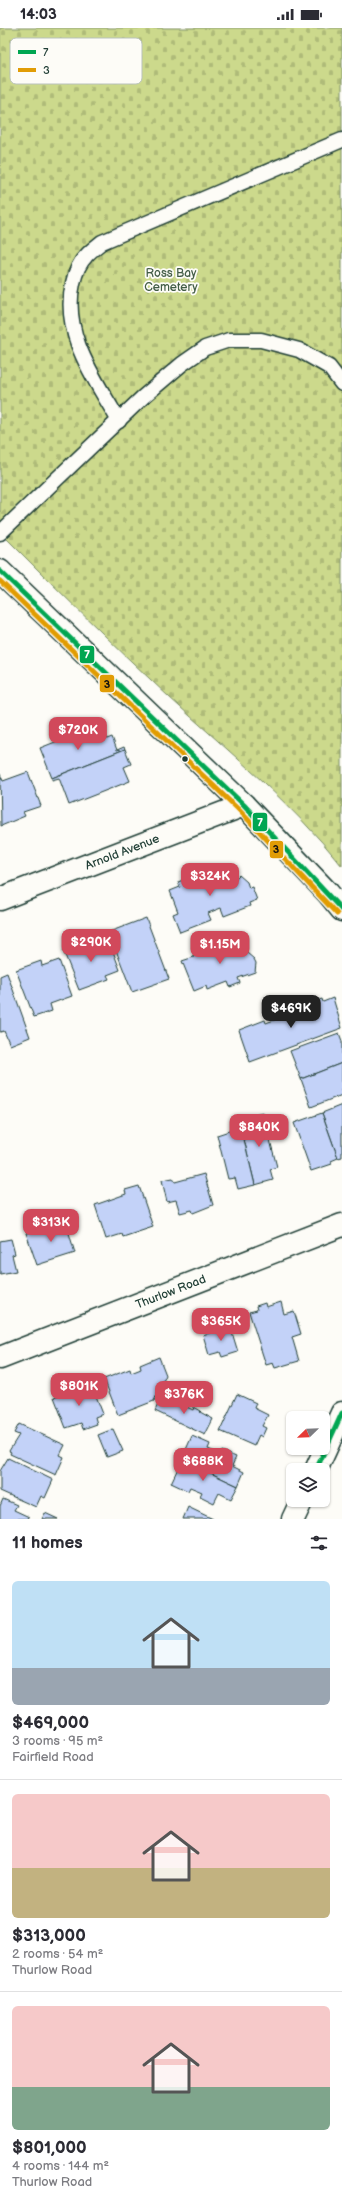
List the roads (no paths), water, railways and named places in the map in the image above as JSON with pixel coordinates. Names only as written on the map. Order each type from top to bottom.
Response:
[{"type":"street","points":[[0,571],[244,805],[328,893],[342,910]]},
{"type":"street","name":"Arnold Avenue","points":[[0,899],[244,805]]},
{"type":"street","name":"Thurlow Road","points":[[0,1358],[342,1225]]},
{"type":"street","points":[[319,1463],[342,1413]]},
{"type":"street","points":[[321,1463],[342,1451]]},
{"type":"street","points":[[293,1519],[299,1507]]},
{"type":"lane","points":[[119,421],[81,352],[70,313],[70,294],[75,274],[85,256],[102,242],[342,140]]},
{"type":"lane","points":[[0,533],[182,364],[205,348],[229,340],[261,340],[299,350],[329,367],[342,384]]},
{"type":"park label","name":"Ross Bay Cemetery","points":[[171,280]]}]
